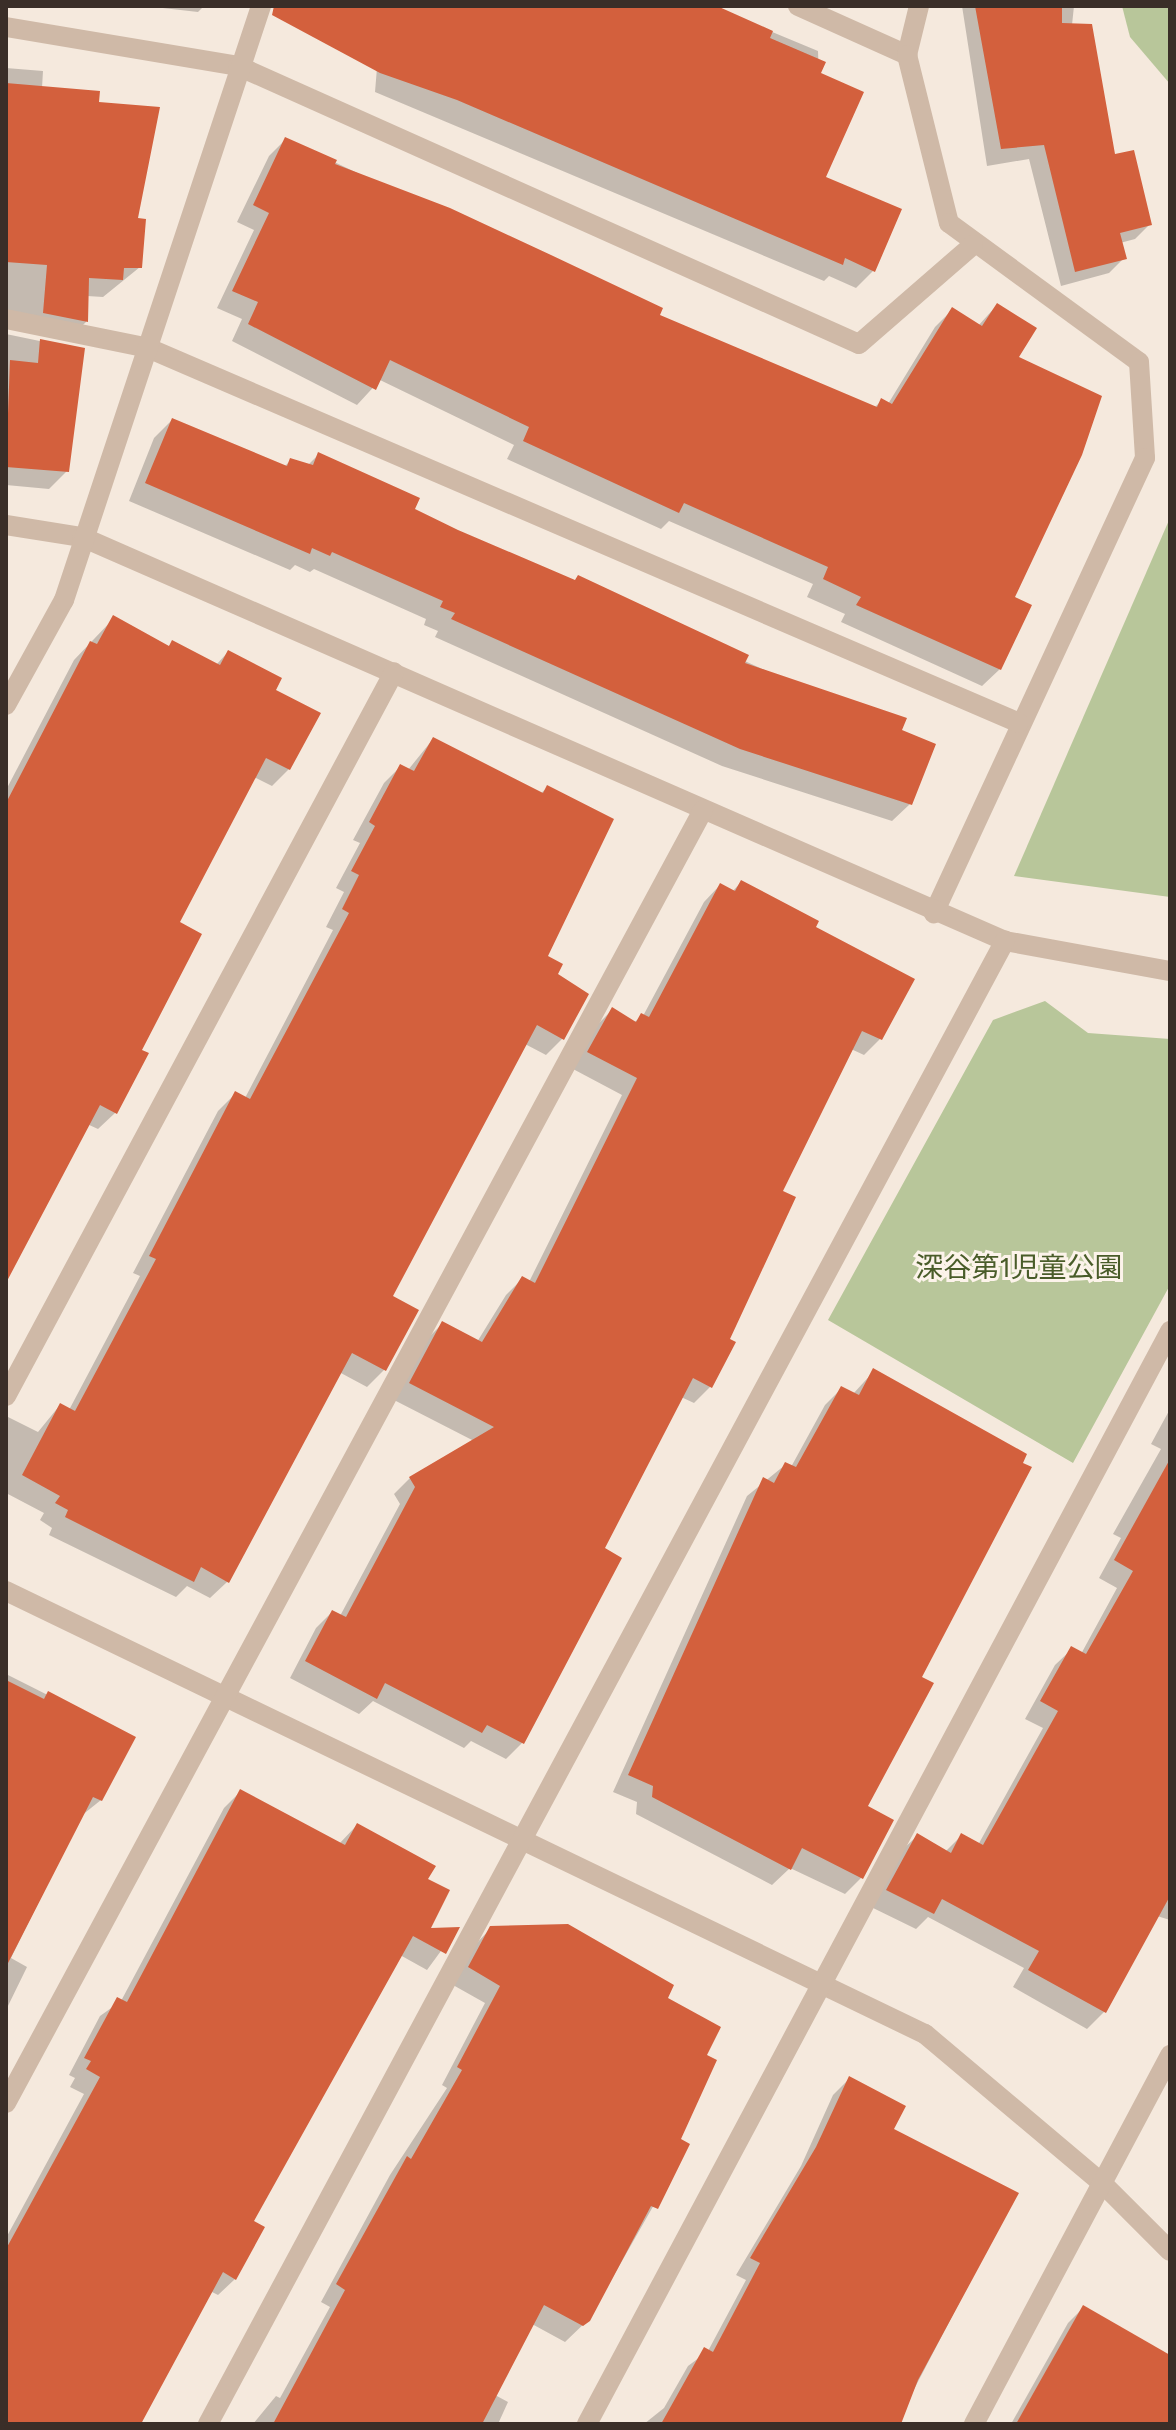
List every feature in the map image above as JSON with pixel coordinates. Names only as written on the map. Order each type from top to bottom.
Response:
[{"type":"street","points":[[6,705],[64,600],[82,537],[148,348],[238,66],[261,6]]},
{"type":"street","points":[[798,6],[907,55]]},
{"type":"street","points":[[919,6],[907,55],[949,223],[973,245],[1139,362],[1145,458],[1019,723],[934,913]]},
{"type":"street","points":[[6,27],[238,66],[859,344],[973,245]]},
{"type":"street","points":[[6,319],[148,348],[1019,723]]},
{"type":"street","points":[[6,525],[82,537],[394,672],[934,913],[1005,941],[1170,971]]},
{"type":"street","points":[[6,1396],[394,672]]},
{"type":"street","points":[[6,2103],[703,810]]},
{"type":"street","points":[[208,2424],[1005,941]]},
{"type":"street","points":[[587,2424],[1170,1331]]},
{"type":"street","points":[[6,1591],[925,2034],[1102,2183],[1170,2251]]},
{"type":"street","points":[[974,2424],[1170,2055]]},
{"type":"green space","points":[[1122,6],[1170,6],[1170,84],[1130,37]]},
{"type":"green space","points":[[1170,518],[1170,897],[1014,876]]},
{"type":"green space","name":"深谷第1児童公園","points":[[1045,1001],[1088,1033],[1170,1039],[1170,1285],[1073,1463],[828,1320],[993,1020]]},
{"type":"building","points":[[274,6],[717,6],[773,31],[770,38],[826,62],[821,73],[864,92],[826,177],[902,209],[875,272],[845,258],[843,265],[457,100],[380,73],[272,15]]},
{"type":"building","points":[[975,6],[1062,6],[1062,23],[1092,24],[1115,154],[1134,150],[1152,225],[1120,233],[1127,259],[1075,272],[1044,145],[1001,149]]},
{"type":"building","points":[[6,83],[100,91],[99,102],[160,107],[138,218],[146,219],[142,268],[124,268],[123,280],[89,278],[88,322],[43,313],[47,265],[6,262]]},
{"type":"building","points":[[285,137],[337,160],[335,164],[450,208],[663,308],[660,315],[877,407],[881,398],[892,404],[952,307],[982,326],[997,303],[1037,328],[1019,357],[1102,396],[1082,455],[1015,597],[1032,605],[1001,670],[856,605],[861,597],[823,579],[828,567],[684,503],[679,513],[523,441],[529,427],[390,360],[376,390],[248,324],[258,302],[232,291],[269,213],[253,205]]},
{"type":"building","points":[[40,339],[85,348],[69,472],[6,467],[10,360],[38,363]]},
{"type":"building","points":[[172,418],[287,466],[290,458],[313,465],[318,452],[420,498],[415,509],[458,530],[575,580],[578,575],[749,655],[745,663],[907,718],[902,730],[936,744],[912,805],[740,749],[451,619],[455,613],[440,607],[443,601],[332,552],[330,556],[312,548],[310,554],[145,483]]},
{"type":"building","points":[[113,615],[169,646],[172,640],[220,665],[228,650],[282,678],[276,690],[321,713],[290,770],[266,758],[180,922],[202,934],[142,1050],[149,1053],[117,1114],[100,1105],[6,1283],[6,803],[90,641],[97,644]]},
{"type":"building","points":[[433,737],[543,793],[547,785],[614,819],[548,956],[563,964],[558,974],[589,994],[564,1040],[537,1025],[393,1296],[419,1310],[386,1371],[352,1353],[229,1583],[201,1567],[194,1582],[65,1517],[68,1510],[55,1503],[60,1496],[22,1475],[60,1403],[75,1411],[156,1259],[149,1256],[235,1091],[250,1099],[349,913],[342,909],[359,875],[351,871],[375,826],[369,822],[400,764],[414,771]]},
{"type":"building","points":[[741,880],[819,921],[816,927],[915,979],[882,1040],[862,1031],[783,1191],[796,1197],[730,1339],[736,1342],[712,1388],[693,1378],[605,1548],[622,1558],[524,1744],[487,1725],[482,1733],[385,1683],[377,1699],[305,1661],[332,1610],[346,1617],[415,1487],[409,1477],[494,1427],[409,1383],[442,1321],[482,1342],[522,1276],[535,1283],[637,1078],[587,1052],[612,1007],[636,1022],[641,1013],[649,1017],[720,883],[735,891]]},
{"type":"building","points":[[873,1368],[1027,1454],[1023,1463],[1032,1467],[922,1677],[934,1683],[868,1806],[894,1820],[863,1879],[802,1848],[791,1870],[652,1797],[653,1786],[628,1775],[763,1477],[774,1483],[785,1462],[796,1467],[841,1386],[859,1395]]},
{"type":"building","points":[[1170,1459],[1170,1896],[1106,2013],[1028,1970],[1039,1951],[942,1899],[934,1914],[886,1890],[917,1833],[951,1853],[961,1833],[983,1845],[1058,1711],[1040,1701],[1071,1646],[1086,1654],[1133,1571],[1114,1560]]},
{"type":"building","points":[[6,1680],[44,1699],[48,1691],[136,1737],[102,1801],[93,1797],[6,1967]]},
{"type":"building","points":[[240,1789],[345,1845],[357,1823],[436,1866],[428,1879],[450,1890],[431,1928],[460,1927],[446,1954],[413,1936],[254,2221],[265,2227],[236,2280],[223,2272],[141,2424],[6,2424],[6,2249],[100,2077],[86,2069],[91,2061],[84,2058],[117,1997],[127,2002]]},
{"type":"building","points":[[568,1924],[674,1985],[668,1998],[721,2027],[707,2055],[717,2060],[681,2139],[690,2144],[658,2209],[651,2206],[590,2321],[583,2326],[544,2305],[482,2424],[273,2424],[345,2290],[336,2284],[407,2156],[411,2159],[462,2070],[457,2067],[500,1986],[468,1967],[490,1926]]},
{"type":"building","points":[[849,2076],[906,2106],[894,2129],[1019,2193],[918,2380],[901,2424],[661,2424],[704,2347],[713,2352],[760,2263],[750,2258],[816,2147]]},
{"type":"building","points":[[1083,2305],[1170,2355],[1170,2424],[1016,2424]]}]
